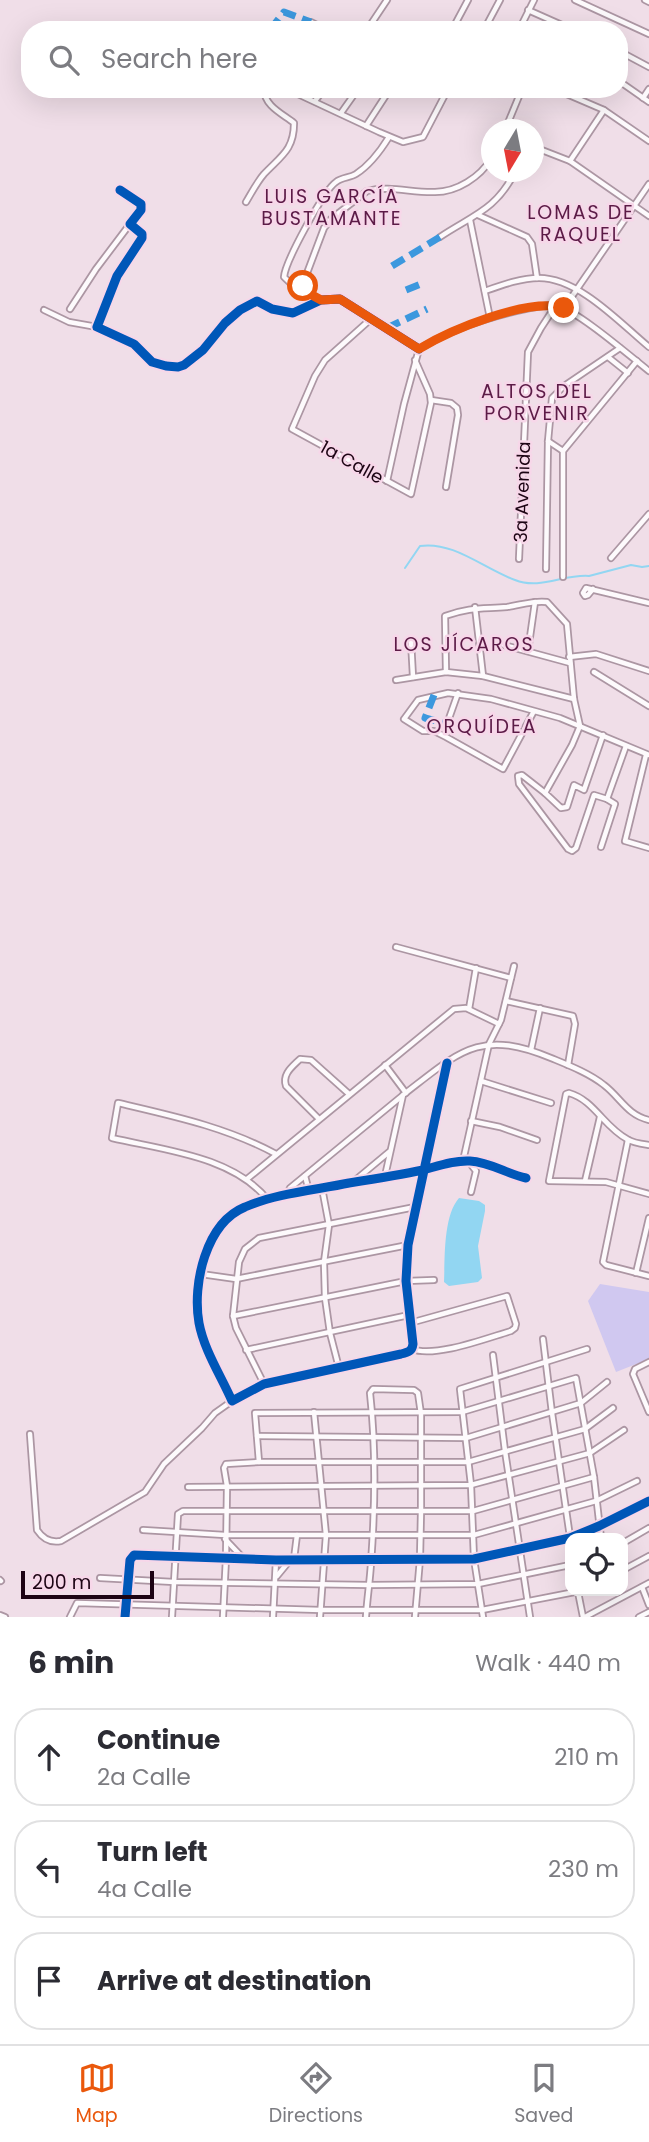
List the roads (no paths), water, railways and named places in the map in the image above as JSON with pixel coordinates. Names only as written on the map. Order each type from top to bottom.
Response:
[{"type":"street","points":[[374,21],[387,0]]},
{"type":"street","points":[[457,21],[468,0]]},
{"type":"street","points":[[489,21],[500,0]]},
{"type":"street","points":[[523,21],[534,0]]},
{"type":"street","points":[[575,0],[621,21]]},
{"type":"street","points":[[528,10],[553,21]]},
{"type":"street","points":[[628,24],[649,34]]},
{"type":"street","points":[[628,56],[649,67]]},
{"type":"street","points":[[628,87],[649,102]]},
{"type":"street","points":[[643,98],[649,89]]},
{"type":"street","points":[[246,202],[264,174],[285,155],[293,134],[294,123],[278,113],[266,98]]},
{"type":"street","points":[[307,98],[403,142],[424,137],[444,98]]},
{"type":"street","points":[[315,102],[318,98]]},
{"type":"street","points":[[341,113],[352,98]]},
{"type":"street","points":[[366,126],[384,98]]},
{"type":"street","points":[[510,119],[518,98]]},
{"type":"street","points":[[576,98],[604,110],[649,141]]},
{"type":"street","points":[[570,161],[604,110]]},
{"type":"street","points":[[321,300],[294,287],[284,277],[293,250],[320,202],[335,182],[358,173],[378,154],[389,136]]},
{"type":"street","points":[[544,152],[570,161],[649,216]]},
{"type":"street","points":[[301,289],[324,228],[331,219],[367,191],[400,189],[436,192],[452,189],[481,173]]},
{"type":"street","points":[[440,237],[478,215],[502,194],[509,182]]},
{"type":"street","points":[[564,308],[649,184]]},
{"type":"street","points":[[70,309],[96,269],[141,210],[141,204],[120,190]]},
{"type":"street","points":[[478,215],[527,237],[532,244],[537,278]]},
{"type":"street","points":[[470,220],[490,318]]},
{"type":"street","points":[[97,327],[117,276],[142,238],[142,234],[130,224]]},
{"type":"street","points":[[485,290],[537,278],[578,289],[649,347]]},
{"type":"street","points":[[44,310],[69,322],[97,327],[134,344],[152,362],[178,367],[203,350],[233,316],[257,301],[272,309],[293,313],[321,300],[340,299],[419,349]]},
{"type":"street","points":[[387,481],[419,349],[446,334],[509,312],[556,305],[621,348],[649,371]]},
{"type":"street","name":"3a Avenida","points":[[519,559],[528,352],[556,305]]},
{"type":"street","name":"1a Calle","points":[[372,318],[325,360],[315,376],[292,429],[411,494],[418,472],[431,400]]},
{"type":"street","name":"3a Avenida","points":[[546,569],[548,441],[554,394],[621,348]]},
{"type":"street","points":[[608,357],[628,373]]},
{"type":"street","points":[[415,360],[431,400],[451,403],[457,408],[446,487]]},
{"type":"street","points":[[564,577],[563,451],[637,361]]},
{"type":"street","points":[[548,441],[563,451]]},
{"type":"street","points":[[611,558],[649,514]]},
{"type":"street","points":[[593,589],[649,603]]},
{"type":"street","points":[[446,672],[445,616],[475,607],[507,607],[544,601],[550,604],[566,624],[574,699],[580,726],[545,793]]},
{"type":"street","points":[[528,651],[535,602]]},
{"type":"street","points":[[475,607],[483,676]]},
{"type":"street","points":[[411,642],[413,677]]},
{"type":"street","points":[[504,645],[570,659],[596,654],[649,671]]},
{"type":"street","points":[[396,680],[446,672],[483,676],[574,699]]},
{"type":"street","points":[[594,672],[649,706]]},
{"type":"street","points":[[534,711],[503,769],[437,732],[423,731],[404,717],[418,699],[458,693],[482,697],[534,711],[560,718],[648,755],[625,841],[649,848]]},
{"type":"street","points":[[447,724],[458,693]]},
{"type":"street","points":[[584,790],[603,735]]},
{"type":"street","points":[[607,799],[626,746]]},
{"type":"street","points":[[594,794],[576,848],[572,851],[519,785],[518,776],[522,775],[561,808],[567,807],[574,785],[607,799],[615,804],[601,847]]},
{"type":"street","points":[[396,947],[511,978]]},
{"type":"street","points":[[466,1161],[471,1121],[489,1044],[499,1024],[514,967]]},
{"type":"street","points":[[469,1009],[476,968]]},
{"type":"street","points":[[506,1001],[573,1016],[575,1024],[568,1065]]},
{"type":"street","points":[[531,1050],[540,1008]]},
{"type":"street","points":[[247,1179],[454,1009],[469,1009],[499,1024]]},
{"type":"street","points":[[286,1196],[290,1188],[404,1094],[469,1049],[489,1044],[531,1050],[568,1065],[602,1083],[633,1114],[649,1120]]},
{"type":"street","points":[[319,1119],[286,1086],[286,1074],[300,1059],[311,1060],[349,1094]]},
{"type":"street","points":[[412,1349],[406,1281],[408,1245],[447,1062]]},
{"type":"street","points":[[385,1065],[404,1094],[385,1177]]},
{"type":"street","points":[[481,1081],[551,1103]]},
{"type":"street","points":[[649,1145],[628,1140],[580,1097],[566,1094],[549,1181],[606,1182],[649,1194]]},
{"type":"street","points":[[268,1200],[247,1179],[208,1161],[112,1138],[118,1103],[204,1124],[250,1140],[276,1154]]},
{"type":"street","points":[[386,1109],[397,1122]]},
{"type":"street","points":[[585,1181],[600,1117]]},
{"type":"street","points":[[471,1121],[500,1127],[537,1140]]},
{"type":"street","points":[[628,1140],[603,1262],[649,1276]]},
{"type":"street","points":[[352,1183],[390,1151]]},
{"type":"street","points":[[466,1161],[476,1171],[471,1192]]},
{"type":"street","points":[[232,1401],[204,1340],[197,1303],[206,1252],[219,1227],[239,1210],[309,1191],[466,1161],[491,1165],[526,1178]]},
{"type":"street","points":[[305,1176],[309,1191]]},
{"type":"street","points":[[323,1188],[329,1225],[324,1262],[325,1298],[339,1368]]},
{"type":"street","points":[[264,1384],[246,1350],[233,1316],[239,1262],[245,1249],[259,1238],[416,1207]]},
{"type":"street","points":[[636,1273],[649,1218]]},
{"type":"street","points":[[201,1274],[236,1279],[408,1245]]},
{"type":"street","points":[[233,1316],[406,1281],[434,1280]]},
{"type":"street","points":[[411,1323],[507,1296],[516,1324],[511,1331],[436,1352],[412,1349]]},
{"type":"street","points":[[246,1350],[409,1315]]},
{"type":"street","points":[[543,1339],[569,1533]]},
{"type":"street","points":[[30,1434],[37,1530],[41,1536],[54,1542],[61,1541],[145,1492],[164,1464],[202,1429],[215,1413],[232,1401],[264,1384],[409,1352],[412,1349]]},
{"type":"street","points":[[483,1617],[474,1559],[471,1485],[460,1389],[587,1349]]},
{"type":"street","points":[[493,1355],[530,1617]]},
{"type":"street","points":[[649,1362],[633,1371],[649,1412]]},
{"type":"street","points":[[259,1462],[255,1413],[462,1412],[576,1378],[594,1476],[600,1533]]},
{"type":"street","points":[[257,1436],[466,1438],[581,1403],[607,1382]]},
{"type":"street","points":[[366,1617],[372,1534],[373,1436],[370,1393],[373,1389],[416,1391],[421,1413],[421,1535],[415,1617]]},
{"type":"street","points":[[223,1617],[226,1464],[318,1461],[468,1462],[585,1429],[613,1408]]},
{"type":"street","points":[[314,1412],[326,1535],[320,1617]]},
{"type":"street","points":[[188,1486],[471,1485],[590,1453],[624,1430]]},
{"type":"street","points":[[172,1617],[180,1512],[473,1511],[594,1476]]},
{"type":"street","points":[[143,1531],[225,1537],[474,1535],[596,1501],[637,1480]]},
{"type":"street","points":[[582,1533],[649,1500]]},
{"type":"street","points":[[628,1540],[649,1528]]},
{"type":"street","points":[[277,1577],[292,1559],[297,1535]]},
{"type":"street","points":[[225,1537],[243,1558]]},
{"type":"street","points":[[125,1617],[131,1558],[134,1555],[276,1560],[474,1559],[565,1539]]},
{"type":"street","points":[[628,1567],[649,1556]]},
{"type":"street","points":[[273,1617],[276,1560]]},
{"type":"street","points":[[100,1578],[174,1582],[417,1586],[478,1584],[565,1566]]},
{"type":"street","points":[[580,1596],[584,1617],[649,1583]]},
{"type":"street","points":[[642,1587],[649,1605]]},
{"type":"street","points":[[70,1617],[77,1603],[321,1610],[482,1610],[565,1594]]},
{"type":"street","points":[[639,1617],[649,1612]]},
{"type":"street","points":[[0,1615],[5,1617]]},
{"type":"water","points":[[459,1198],[479,1201],[485,1205],[478,1246],[482,1278],[478,1282],[449,1286],[444,1282],[447,1226]]},
{"type":"waterway","points":[[405,568],[420,546],[457,552],[524,583],[589,576],[631,565],[649,566]]},
{"type":"district","name":"LUIS GARCÍA BUSTAMANTE","points":[[332,207]]},
{"type":"district","name":"LOMAS DE RAQUEL","points":[[581,223]]},
{"type":"district","name":"ALTOS DEL PORVENIR","points":[[537,402]]},
{"type":"district","name":"LOS JÍCAROS","points":[[464,644]]},
{"type":"district","name":"ORQUÍDEA","points":[[482,726]]}]
